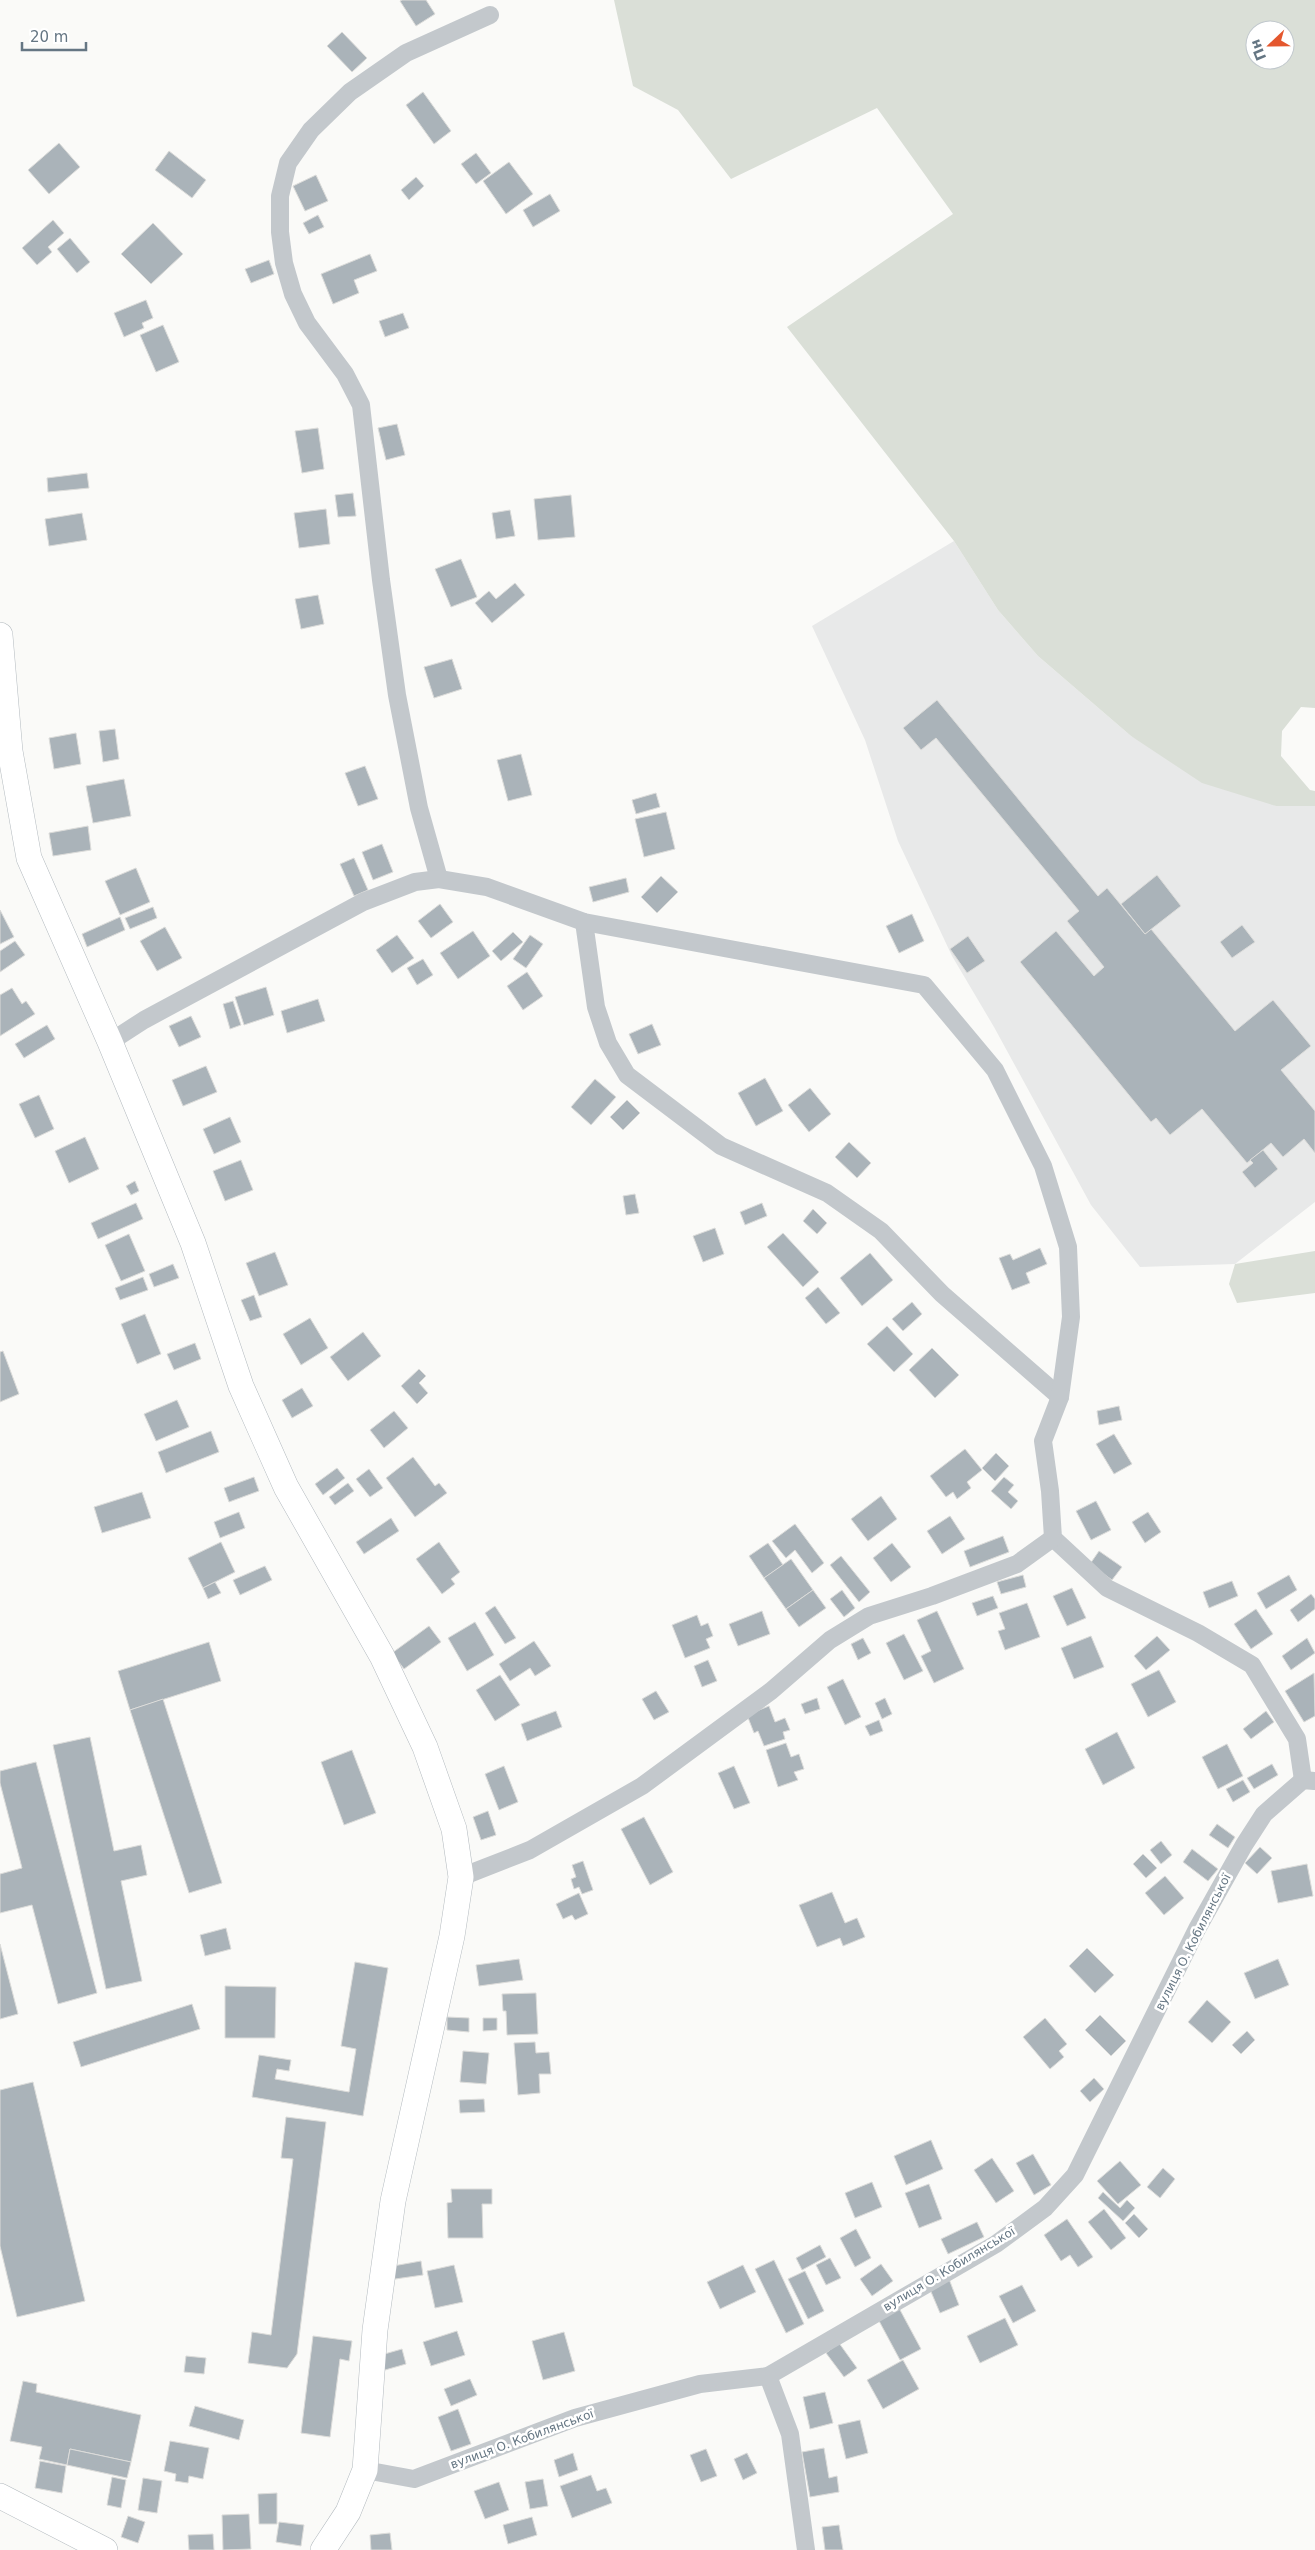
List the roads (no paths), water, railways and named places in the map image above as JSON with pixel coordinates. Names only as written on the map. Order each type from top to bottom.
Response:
[{"type":"main road","points":[[0,635],[10,751],[29,858],[110,1042],[193,1243],[241,1386],[286,1486],[382,1656],[425,1747],[454,1829],[461,1877],[452,1936],[393,2201],[375,2330],[365,2470],[348,2512],[323,2550]]},
{"type":"main road","points":[[0,2496],[105,2550]]},
{"type":"street","points":[[439,879],[419,808],[397,695],[381,580],[361,405],[345,374],[307,323],[293,294],[284,263],[280,232],[280,196],[288,164],[305,139],[350,92],[406,53],[490,15]]},
{"type":"street","points":[[110,1042],[144,1020],[256,962],[363,902],[415,882],[439,879],[488,887],[584,922],[924,985],[995,1070],[1043,1166],[1068,1247],[1071,1317],[1060,1396],[1043,1440],[1050,1490],[1053,1538],[1107,1588],[1198,1633],[1252,1665],[1297,1739],[1309,1781]]},
{"type":"street","points":[[584,922],[596,1007],[608,1043],[627,1075],[721,1146],[827,1193],[882,1231],[942,1294],[1060,1396]]},
{"type":"street","points":[[461,1877],[530,1850],[642,1786],[771,1691],[830,1640],[869,1616],[932,1596],[1017,1564],[1053,1538]]},
{"type":"street","name":"вулиця О. Кобилянської","points":[[365,2470],[414,2479],[575,2418],[700,2384],[768,2376],[996,2244],[1045,2208],[1075,2175],[1197,1930],[1244,1845],[1264,1814],[1309,1781]]},
{"type":"street","points":[[768,2376],[790,2434],[806,2550]]}]
